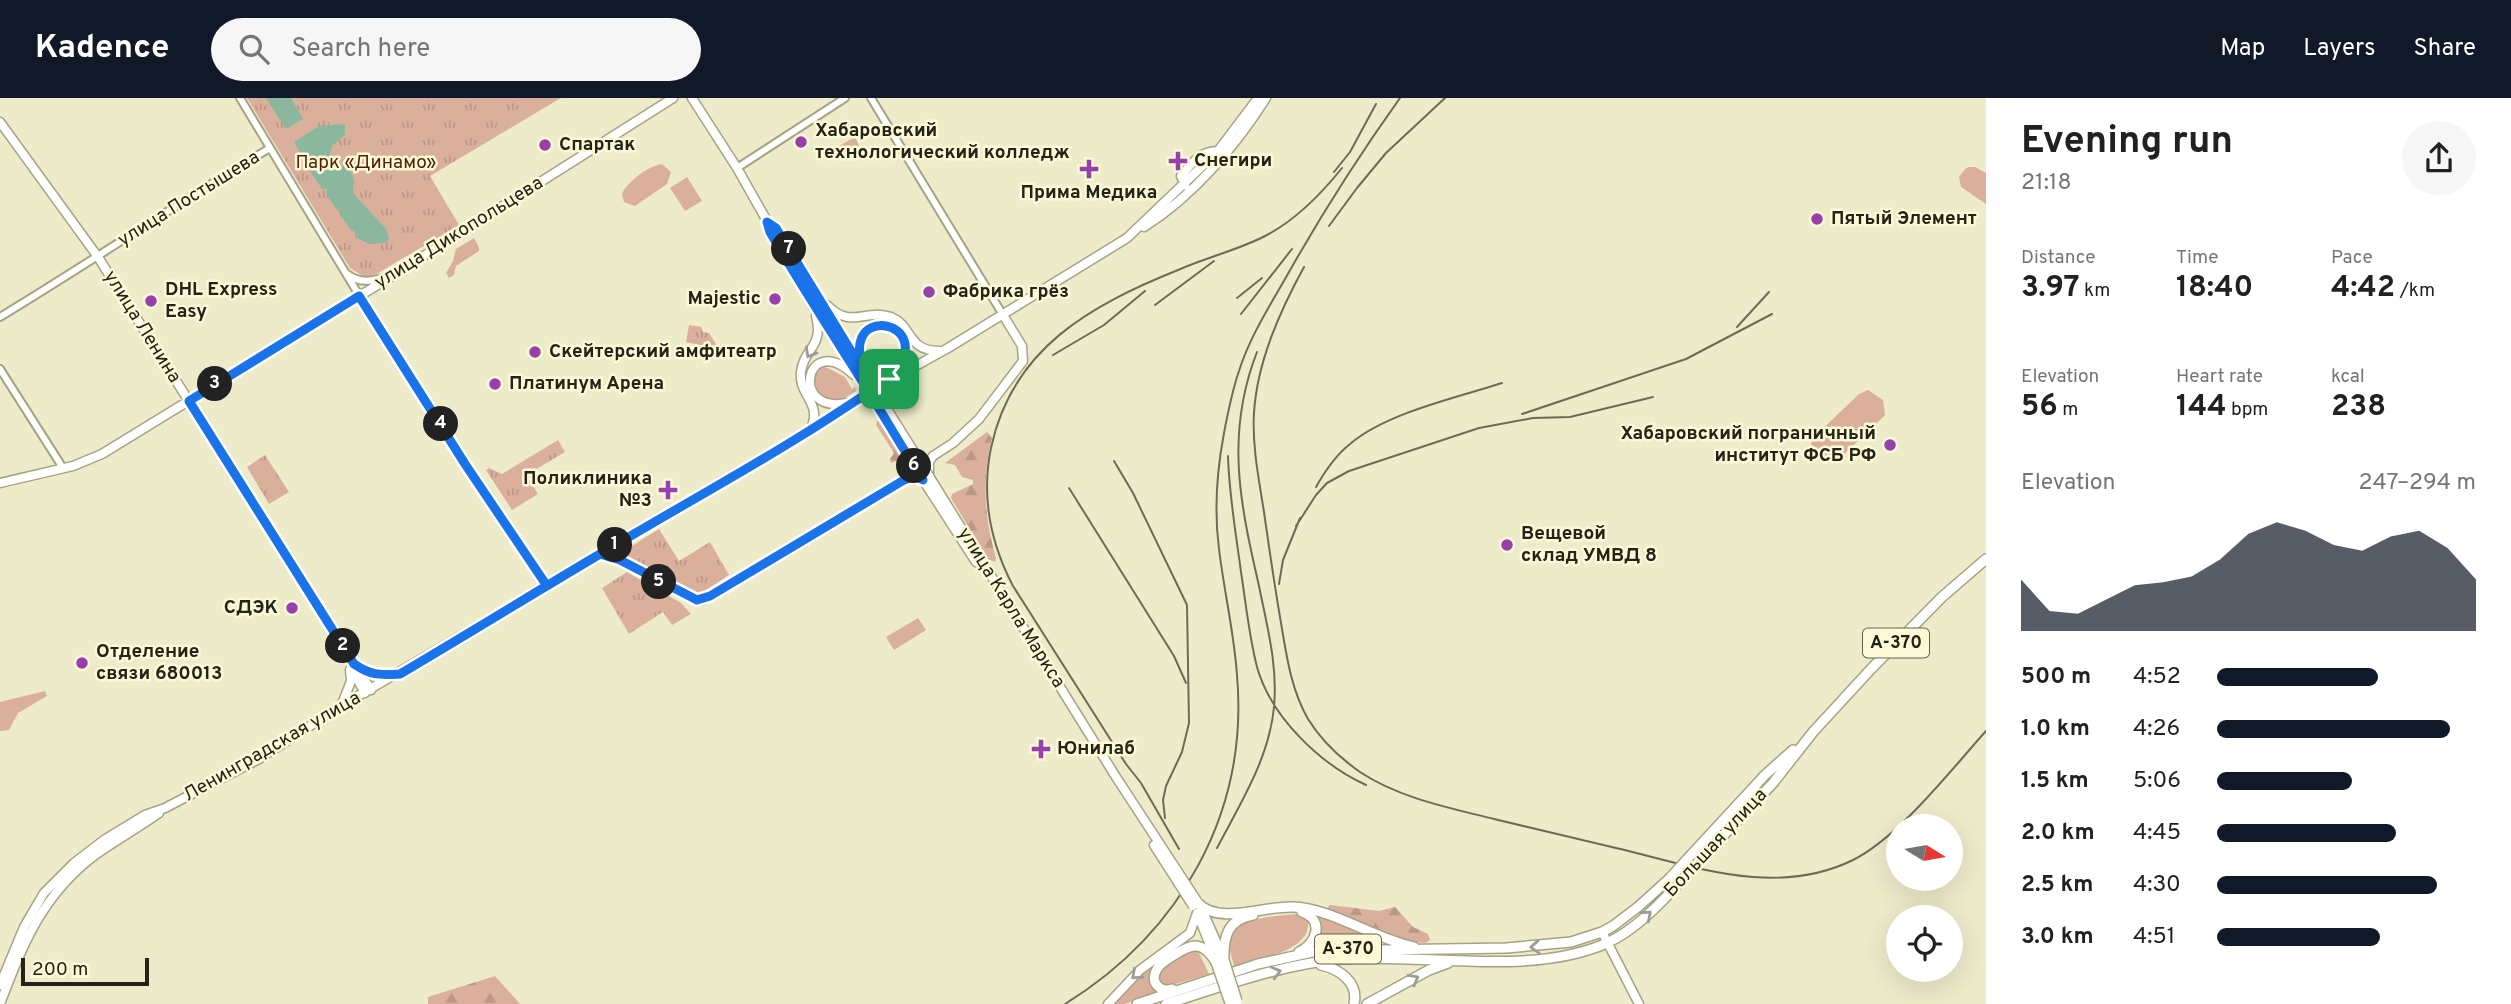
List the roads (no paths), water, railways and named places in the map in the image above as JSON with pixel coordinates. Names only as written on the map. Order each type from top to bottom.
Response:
[{"type":"highway","name":"Большая улица","points":[[1602,932],[1639,907],[1669,879],[1765,775],[1813,732],[1936,603],[1986,559]]},
{"type":"highway","name":"Большая улица","points":[[1608,942],[1647,915],[1680,882],[1773,783],[1813,732]]},
{"type":"highway","points":[[1196,906],[1222,914],[1284,907],[1306,908],[1400,943],[1440,950]]},
{"type":"highway","points":[[1233,1003],[1220,961],[1225,935],[1234,923],[1241,918],[1296,911],[1305,912],[1315,920],[1315,939],[1306,948],[1258,964]]},
{"type":"highway","name":"А-370","points":[[1137,1004],[1258,964],[1317,951],[1440,950],[1552,945],[1572,942],[1602,932]]},
{"type":"highway","name":"А-370","points":[[1166,1004],[1309,964],[1345,959],[1463,960],[1553,957],[1608,942]]},
{"type":"highway","points":[[1211,979],[1167,991],[1160,988],[1154,978],[1157,968],[1190,946],[1206,948],[1220,961]]},
{"type":"highway","points":[[1367,1004],[1429,970],[1463,960]]},
{"type":"highway","points":[[1309,964],[1332,967],[1340,971],[1354,992],[1354,1004]]},
{"type":"highway","points":[[1183,1004],[1196,995]]},
{"type":"main road","name":"улица Дикопольцева","points":[[0,484],[63,468],[102,454],[392,276],[673,98]]},
{"type":"main road","name":"улица Карла Маркса","points":[[692,98],[737,168],[813,306],[867,383]]},
{"type":"main road","points":[[1132,234],[1218,151],[1258,98]]},
{"type":"main road","points":[[1132,234],[1162,216],[1200,180],[1224,154],[1266,98]]},
{"type":"main road","name":"улица Ленина","points":[[0,122],[98,257],[303,579],[368,691]]},
{"type":"main road","name":"улица Карла Маркса","points":[[767,222],[776,228],[867,383],[1179,880]]},
{"type":"main road","name":"Ленинградская улица","points":[[165,808],[259,759],[341,706],[400,674],[807,432],[889,379],[945,350],[1132,234]]},
{"type":"main road","points":[[809,281],[838,315],[853,318],[890,317],[898,322],[906,337],[903,358],[889,379]]},
{"type":"main road","points":[[813,306],[819,331],[801,373],[802,381],[811,396],[820,400],[832,404],[853,401]]},
{"type":"main road","points":[[600,554],[620,560],[687,596],[703,600],[904,480],[914,476],[926,478],[933,456],[953,443],[979,419],[1023,361],[1024,349],[1003,315]]},
{"type":"main road","points":[[867,383],[858,347],[863,335],[872,327],[884,325],[895,328],[924,350],[945,350]]},
{"type":"main road","points":[[807,432],[813,424],[815,414],[809,383],[810,374],[817,365],[825,360],[840,363],[867,383]]},
{"type":"main road","points":[[904,480],[910,471],[911,454],[933,456]]},
{"type":"main road","name":"улица Карла Маркса","points":[[926,478],[1179,880]]},
{"type":"main road","points":[[617,544],[617,556],[620,560]]},
{"type":"main road","points":[[341,706],[351,681],[352,666],[370,674],[400,674]]},
{"type":"main road","points":[[0,985],[33,909],[59,876],[122,829],[145,815],[165,808]]},
{"type":"main road","points":[[0,1004],[30,932],[51,897],[94,856],[165,808]]},
{"type":"main road","points":[[1179,880],[1196,906],[1220,961]]},
{"type":"main road","points":[[1108,1004],[1140,970],[1190,933],[1196,921],[1196,906]]},
{"type":"main road","points":[[1602,932],[1639,1004]]},
{"type":"street","points":[[240,98],[359,296],[465,464],[547,586]]},
{"type":"street","points":[[737,168],[845,98]]},
{"type":"street","points":[[871,98],[1003,315]]},
{"type":"street","name":"улица Постышева","points":[[0,317],[98,257],[189,196],[270,148]]},
{"type":"street","points":[[344,272],[353,279],[364,281],[392,276]]},
{"type":"street","points":[[0,369],[63,468]]},
{"type":"railway","points":[[1065,1004],[1106,975],[1143,941],[1174,904],[1199,864],[1218,820],[1232,774],[1238,726],[1236,659],[1217,535],[1220,461],[1232,394],[1244,358],[1268,308],[1329,205],[1400,98]]},
{"type":"railway","points":[[1329,226],[1386,153],[1445,98]]},
{"type":"railway","points":[[1334,172],[1350,152],[1376,104]]},
{"type":"railway","points":[[1179,849],[1141,783],[1126,764],[1013,586],[1005,569],[993,536],[988,502],[991,448],[1001,413],[1017,383],[1036,357],[1060,335],[1086,315],[1115,299],[1277,229],[1308,205],[1342,168]]},
{"type":"railway","points":[[1241,314],[1292,249]]},
{"type":"railway","points":[[1155,305],[1214,261]]},
{"type":"railway","points":[[1304,267],[1278,319],[1265,356],[1256,394],[1255,450],[1284,643],[1297,695],[1308,719],[1319,734],[1338,755],[1360,772],[1391,789],[1460,811],[1705,870],[1764,878],[1794,877],[1824,871],[1870,850],[1906,820],[1986,731]]},
{"type":"railway","points":[[1237,298],[1262,278]]},
{"type":"railway","points":[[1053,355],[1104,325],[1145,291]]},
{"type":"railway","points":[[1737,327],[1769,292]]},
{"type":"railway","points":[[1522,414],[1686,359],[1772,314]]},
{"type":"railway","points":[[1217,848],[1260,763],[1274,707],[1271,646],[1246,526],[1239,469],[1241,411],[1257,352]]},
{"type":"railway","points":[[1316,487],[1340,453],[1365,433],[1402,415],[1502,383]]},
{"type":"railway","points":[[1296,526],[1327,483],[1349,471],[1479,428],[1533,418],[1570,417],[1653,397]]},
{"type":"railway","points":[[1228,456],[1231,500],[1248,620],[1257,667],[1264,686],[1286,721],[1315,752],[1366,785]]},
{"type":"railway","points":[[1114,461],[1133,493],[1187,605],[1189,723],[1182,752],[1166,786],[1163,800],[1165,818]]},
{"type":"railway","points":[[1069,488],[1174,656],[1186,683]]},
{"type":"railway","points":[[1279,584],[1283,560],[1300,518]]},
{"type":"place","name":"Хабаровский технологический колледж","points":[[801,142]]},
{"type":"place","name":"Спартак","points":[[545,145]]},
{"type":"place","name":"Снегири","points":[[1178,161]]},
{"type":"place","name":"Прима Медика","points":[[1089,169]]},
{"type":"place","name":"Пятый Элемент","points":[[1817,219]]},
{"type":"place","name":"Фабрика грёз","points":[[929,292]]},
{"type":"place","name":"Majestic","points":[[775,299]]},
{"type":"place","name":"DHL Express Easy","points":[[151,301]]},
{"type":"place","name":"Скейтерский амфитеатр","points":[[535,352]]},
{"type":"place","name":"Платинум Арена","points":[[495,384]]},
{"type":"place","name":"Хабаровский пограничный институт ФСБ РФ","points":[[1890,445]]},
{"type":"place","name":"Поликлиника №3","points":[[668,490]]},
{"type":"place","name":"Вещевой склад УМВД 8","points":[[1507,545]]},
{"type":"place","name":"СДЭК","points":[[292,608]]},
{"type":"place","name":"Отделение связи 680013","points":[[82,663]]},
{"type":"place","name":"Юнилаб","points":[[1041,749]]},
{"type":"park label","name":"Парк «Динамо»","points":[[366,163]]}]
